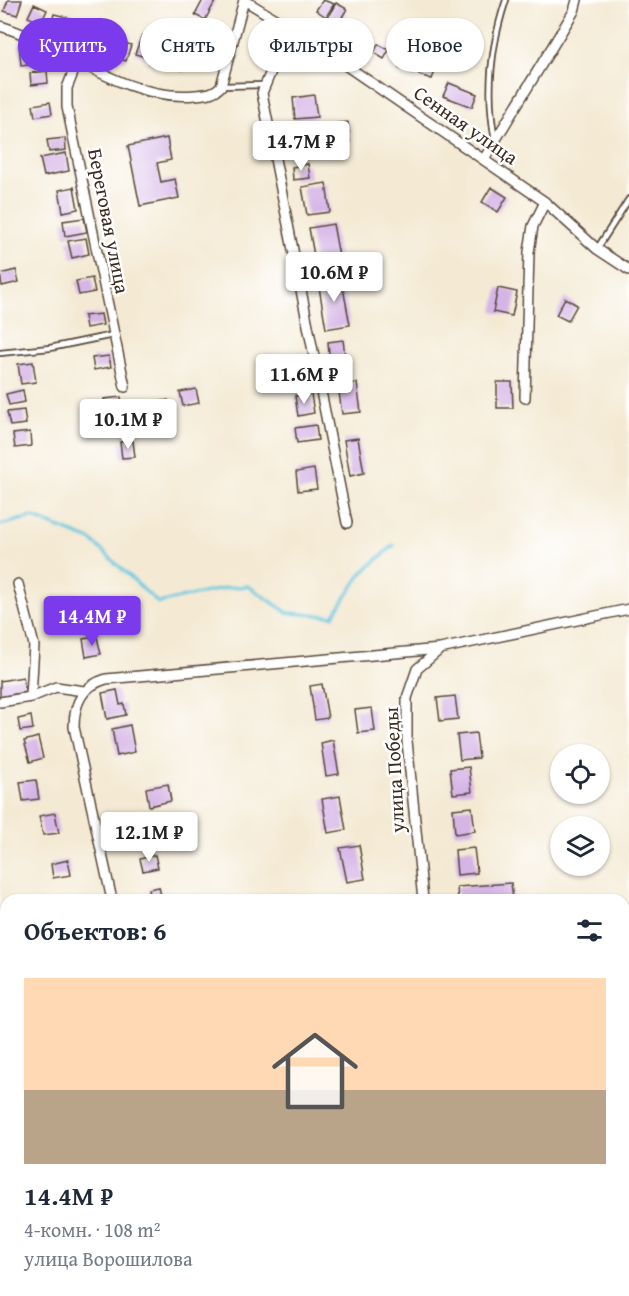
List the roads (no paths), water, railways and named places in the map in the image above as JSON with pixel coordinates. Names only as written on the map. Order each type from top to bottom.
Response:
[{"type":"street","name":"Сенная улица","points":[[244,0],[274,18]]},
{"type":"street","points":[[99,72],[126,83],[178,95],[212,93],[221,86],[244,0]]},
{"type":"street","points":[[484,159],[574,11],[577,0]]},
{"type":"street","points":[[0,26],[18,35]]},
{"type":"street","name":"Береговая улица","points":[[73,72],[67,88],[67,107],[125,387]]},
{"type":"street","points":[[270,72],[264,85],[264,103],[347,523]]},
{"type":"street","name":"Сенная улица","points":[[356,72],[545,202],[597,249],[629,270]]},
{"type":"street","points":[[525,398],[529,252],[533,226],[545,202]]},
{"type":"street","points":[[18,584],[34,645],[31,697]]},
{"type":"street","points":[[0,702],[31,697],[56,687],[84,691],[106,679],[440,649],[629,609]]},
{"type":"street","name":"улица Победы","points":[[422,894],[407,741],[407,698],[417,669],[440,649]]},
{"type":"street","points":[[84,691],[74,716],[76,742],[111,894]]},
{"type":"lane","points":[[495,140],[492,55],[495,32],[506,0]]},
{"type":"lane","points":[[221,86],[264,85]]},
{"type":"lane","points":[[597,249],[629,199]]},
{"type":"lane","points":[[0,352],[50,348],[113,335]]},
{"type":"waterway","points":[[0,525],[32,517],[91,540],[158,603],[225,588],[248,586],[288,613],[333,616],[362,573],[394,545]]}]
